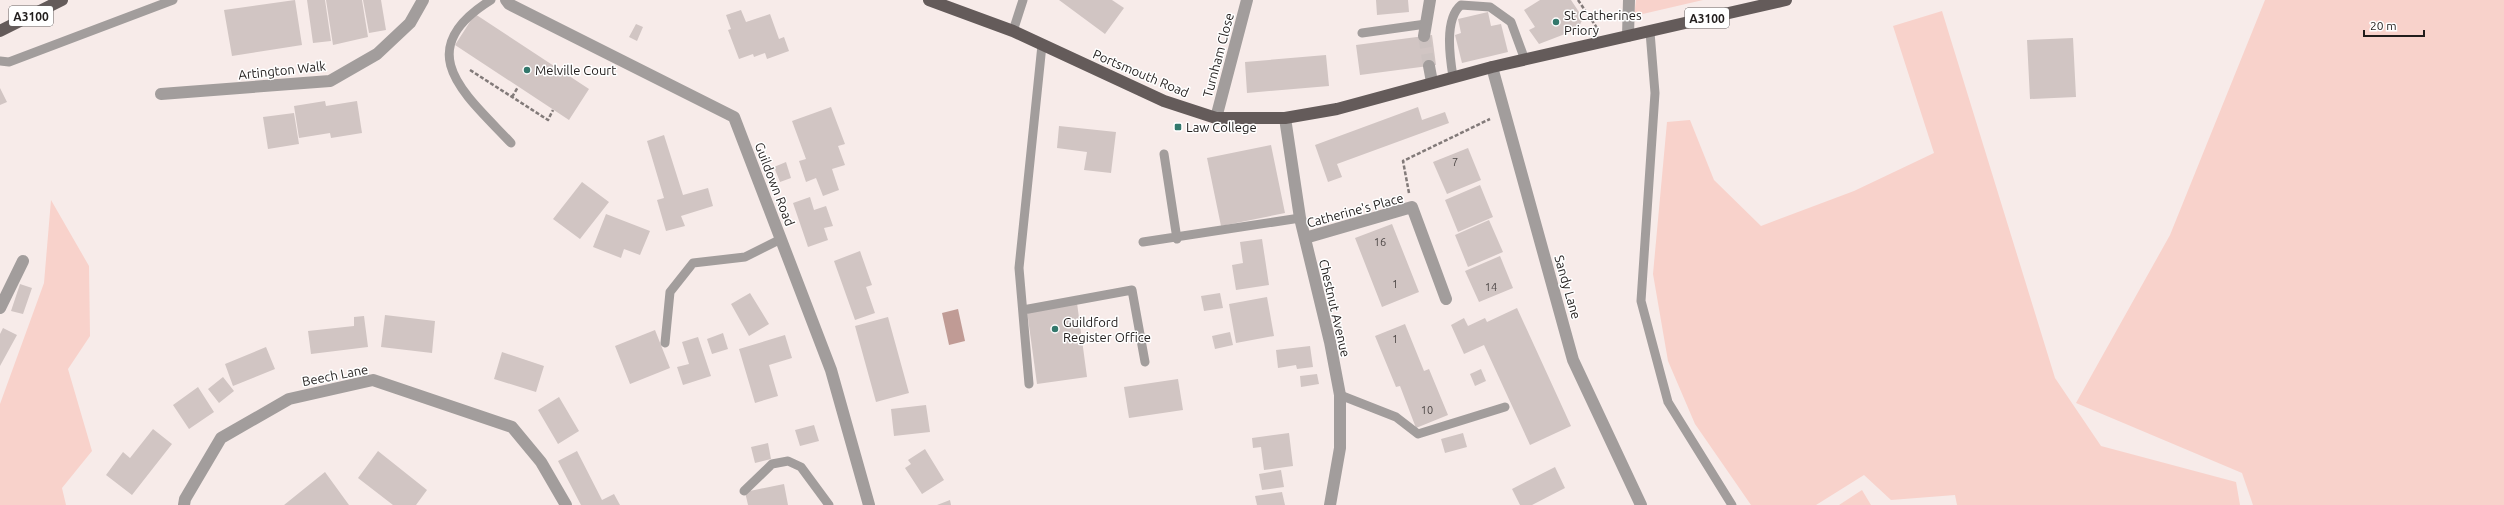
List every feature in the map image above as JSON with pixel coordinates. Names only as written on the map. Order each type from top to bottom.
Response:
[{"type":"main road","name":"A3100","points":[[0,31],[62,0]]},
{"type":"main road","name":"Portsmouth Road","points":[[929,0],[1014,31],[1164,101],[1216,118],[1285,118],[1337,109],[1432,82],[1492,67]]},
{"type":"main road","name":"A3100","points":[[1492,67],[1786,0]]},
{"type":"street","name":"Artington Walk","points":[[161,94],[330,81],[377,54],[410,23],[423,0]]},
{"type":"street","name":"Guildown Road","points":[[506,0],[509,4],[734,117],[831,370],[869,505]]},
{"type":"street","name":"Turnham Close","points":[[1216,118],[1247,0]]},
{"type":"street","points":[[1425,30],[1430,0]]},
{"type":"street","points":[[1628,36],[1630,1]]},
{"type":"street","points":[[1429,66],[1432,82]]},
{"type":"street","name":"Sandy Lane","points":[[1492,67],[1573,360],[1641,505]]},
{"type":"street","name":"Chestnut Avenue","points":[[1285,118],[1300,218],[1340,395],[1340,448],[1330,505]]},
{"type":"street","name":"Catherine's Place","points":[[1305,238],[1412,207],[1446,299]]},
{"type":"street","points":[[0,308],[23,261]]},
{"type":"street","name":"Beech Lane","points":[[184,505],[184,499],[221,438],[290,399],[373,380],[512,427],[541,462],[566,505]]},
{"type":"lane","points":[[0,61],[9,62],[173,0]]},
{"type":"lane","points":[[491,0],[472,12],[452,36],[448,63],[465,93],[511,143]]},
{"type":"lane","points":[[1014,31],[1023,0]]},
{"type":"lane","points":[[1452,77],[1448,43],[1455,10],[1461,5],[1490,7],[1511,22],[1525,60]]},
{"type":"lane","points":[[1362,33],[1425,30]]},
{"type":"lane","points":[[1650,32],[1655,93],[1641,301],[1668,402],[1732,505]]},
{"type":"lane","points":[[1029,384],[1019,268],[1042,45]]},
{"type":"lane","points":[[1164,154],[1177,239]]},
{"type":"lane","points":[[1143,242],[1177,239],[1300,218]]},
{"type":"lane","points":[[665,343],[670,292],[693,263],[745,257],[780,239]]},
{"type":"lane","points":[[1023,310],[1132,290],[1145,362]]},
{"type":"lane","points":[[1340,395],[1396,417],[1418,434],[1505,407]]},
{"type":"lane","points":[[744,491],[772,464],[788,461],[801,467],[829,505]]},
{"type":"path","points":[[1578,0],[1605,42]]},
{"type":"path","points":[[449,57],[548,120],[553,110]]},
{"type":"path","points":[[512,97],[518,87]]},
{"type":"path","points":[[1412,207],[1403,161],[1505,112]]},
{"type":"shaded area","points":[[1636,0],[1703,0],[1634,16]]},
{"type":"shaded area","points":[[2265,0],[2504,0],[2504,505],[2253,505],[2242,473],[2076,403],[2170,235]]},
{"type":"shaded area","points":[[1942,11],[2055,378],[2101,446],[2236,482],[2240,505],[1957,505],[1955,495],[1891,500],[1864,475],[1816,505],[1751,505],[1695,424],[1668,361],[1653,274],[1667,122],[1690,120],[1714,180],[1761,226],[1854,191],[1934,153],[1893,26]]},
{"type":"shaded area","points":[[51,200],[89,266],[90,336],[68,369],[92,451],[62,488],[66,505],[0,505],[0,404],[44,283]]},
{"type":"shaded area","points":[[958,309],[965,341],[949,345],[942,313]]},
{"type":"shaded area","points":[[1862,490],[1871,505],[1839,505]]},
{"type":"building","points":[[295,0],[302,45],[232,56],[224,10]]},
{"type":"building","points":[[307,0],[325,0],[331,41],[313,43]]},
{"type":"building","points":[[326,0],[362,0],[368,37],[333,45]]},
{"type":"building","points":[[363,0],[381,0],[386,30],[369,33]]},
{"type":"building","points":[[1059,0],[1112,0],[1124,8],[1105,34]]},
{"type":"building","points":[[1376,0],[1408,0],[1409,12],[1377,15]]},
{"type":"building","name":"St Catherines Priory","points":[[1540,0],[1571,0],[1583,18],[1578,29],[1539,44],[1529,30],[1535,27],[1524,10]]},
{"type":"building","points":[[741,10],[746,22],[770,14],[779,39],[784,37],[789,51],[767,59],[765,53],[754,57],[753,54],[739,59],[728,30],[731,29],[726,15]]},
{"type":"building","points":[[1488,12],[1491,26],[1501,24],[1508,52],[1462,63],[1455,35],[1461,33],[1458,19]]},
{"type":"building","name":"Melville Court","points":[[475,14],[589,89],[569,120],[455,45]]},
{"type":"building","points":[[636,24],[643,27],[637,41],[629,37]]},
{"type":"building","points":[[1432,35],[1436,65],[1360,75],[1356,45]]},
{"type":"building","points":[[2073,38],[2076,97],[2030,99],[2027,40]]},
{"type":"building","points":[[1326,55],[1329,86],[1247,93],[1245,62]]},
{"type":"building","points":[[0,88],[7,102],[0,105]]},
{"type":"building","points":[[325,101],[326,106],[357,101],[362,133],[331,138],[330,133],[299,138],[294,106]]},
{"type":"building","points":[[831,107],[845,144],[838,146],[845,165],[832,169],[839,190],[823,196],[816,178],[806,182],[799,161],[806,159],[792,121]]},
{"type":"building","points":[[1418,107],[1422,120],[1445,112],[1449,123],[1337,164],[1342,177],[1328,182],[1315,145]]},
{"type":"building","points":[[294,113],[299,144],[268,149],[263,117]]},
{"type":"building","points":[[1059,126],[1116,132],[1111,173],[1084,170],[1087,152],[1057,148]]},
{"type":"building","points":[[664,135],[683,195],[708,188],[713,206],[681,216],[685,226],[666,231],[657,200],[664,198],[647,141]]},
{"type":"building","points":[[1271,145],[1285,213],[1221,226],[1207,158]]},
{"type":"building","points":[[1468,148],[1481,180],[1447,194],[1433,162]]},
{"type":"building","points":[[786,162],[791,178],[780,182],[774,167]]},
{"type":"building","points":[[582,182],[609,202],[580,239],[553,219]]},
{"type":"building","points":[[1480,185],[1493,217],[1458,232],[1445,200]]},
{"type":"building","points":[[810,197],[814,210],[826,206],[833,226],[824,228],[828,240],[808,247],[793,203]]},
{"type":"building","points":[[606,214],[650,231],[640,255],[624,249],[621,258],[593,247]]},
{"type":"building","points":[[1489,220],[1503,252],[1468,267],[1455,235]]},
{"type":"building","points":[[1392,224],[1419,292],[1382,307],[1355,238]]},
{"type":"building","points":[[1262,239],[1269,285],[1236,290],[1232,265],[1243,263],[1240,242]]},
{"type":"building","points":[[860,251],[872,285],[866,287],[875,313],[855,320],[834,261]]},
{"type":"building","points":[[1500,256],[1513,288],[1479,302],[1465,271]]},
{"type":"building","points":[[20,284],[32,288],[23,314],[11,311]]},
{"type":"building","points":[[750,293],[769,324],[749,336],[731,304]]},
{"type":"building","points":[[1220,293],[1223,308],[1204,311],[1201,296]]},
{"type":"building","points":[[1267,297],[1274,336],[1236,343],[1229,304]]},
{"type":"building","name":"Guildford Register Office","points":[[1077,303],[1087,377],[1037,384],[1027,311]]},
{"type":"building","points":[[1517,308],[1571,426],[1530,445],[1484,345],[1464,354],[1451,325],[1464,318],[1468,326],[1485,318],[1487,322]]},
{"type":"building","points":[[385,315],[435,321],[432,353],[381,347]]},
{"type":"building","points":[[364,316],[368,347],[311,354],[308,331],[354,326],[354,317]]},
{"type":"building","points":[[888,317],[909,393],[876,402],[855,326]]},
{"type":"building","points":[[1405,324],[1424,371],[1429,369],[1448,415],[1416,428],[1400,386],[1396,387],[1375,336]]},
{"type":"building","points":[[3,328],[17,335],[0,366],[0,334]]},
{"type":"building","points":[[655,330],[670,368],[630,384],[615,346]]},
{"type":"building","points":[[1230,332],[1233,345],[1215,349],[1212,336]]},
{"type":"building","points":[[723,333],[728,349],[712,354],[707,339]]},
{"type":"building","points":[[785,335],[792,358],[769,365],[778,396],[755,403],[739,349]]},
{"type":"building","points":[[698,337],[711,376],[683,385],[677,367],[689,364],[682,342]]},
{"type":"building","points":[[1310,346],[1313,367],[1297,369],[1296,365],[1278,368],[1276,350]]},
{"type":"building","points":[[266,347],[275,369],[233,386],[225,364]]},
{"type":"building","points":[[502,352],[544,366],[536,392],[494,379]]},
{"type":"building","points":[[1481,369],[1486,381],[1475,386],[1470,374]]},
{"type":"building","points":[[1317,374],[1319,384],[1301,387],[1300,376]]},
{"type":"building","points":[[223,377],[234,391],[219,403],[208,389]]},
{"type":"building","points":[[1178,379],[1183,410],[1129,418],[1124,387]]},
{"type":"building","points":[[198,387],[214,412],[189,429],[173,405]]},
{"type":"building","points":[[559,397],[579,431],[558,444],[538,410]]},
{"type":"building","points":[[926,405],[930,432],[894,436],[891,409]]},
{"type":"building","points":[[814,425],[819,441],[800,446],[795,430]]},
{"type":"building","points":[[153,429],[172,444],[132,495],[106,475],[123,452],[130,458]]},
{"type":"building","points":[[1289,433],[1293,466],[1264,470],[1261,447],[1253,448],[1252,438]]},
{"type":"building","points":[[1463,433],[1467,447],[1445,453],[1441,439]]},
{"type":"building","points":[[768,443],[771,459],[755,463],[751,447]]},
{"type":"building","points":[[925,449],[944,480],[922,494],[905,468],[911,464],[908,460]]},
{"type":"building","points":[[378,451],[427,490],[416,505],[393,505],[358,478]]},
{"type":"building","points":[[577,451],[602,500],[614,494],[620,505],[581,505],[558,461]]},
{"type":"building","points":[[1555,467],[1565,488],[1532,505],[1520,505],[1512,489]]},
{"type":"building","points":[[1281,470],[1284,487],[1262,490],[1259,474]]},
{"type":"building","points":[[325,472],[349,505],[284,505]]},
{"type":"building","points":[[784,484],[788,505],[748,505],[745,492]]},
{"type":"building","points":[[1282,492],[1285,505],[1257,505],[1255,496]]},
{"type":"building","points":[[950,500],[951,505],[937,505]]},
{"type":"tunnel","points":[[1424,36],[1429,66]]},
{"type":"place","name":"St Catherines Priory","points":[[1556,22]]},
{"type":"place","name":"Melville Court","points":[[527,70]]},
{"type":"place","name":"Law College","points":[[1178,127]]},
{"type":"place","name":"Guildford Register Office","points":[[1055,329]]}]
